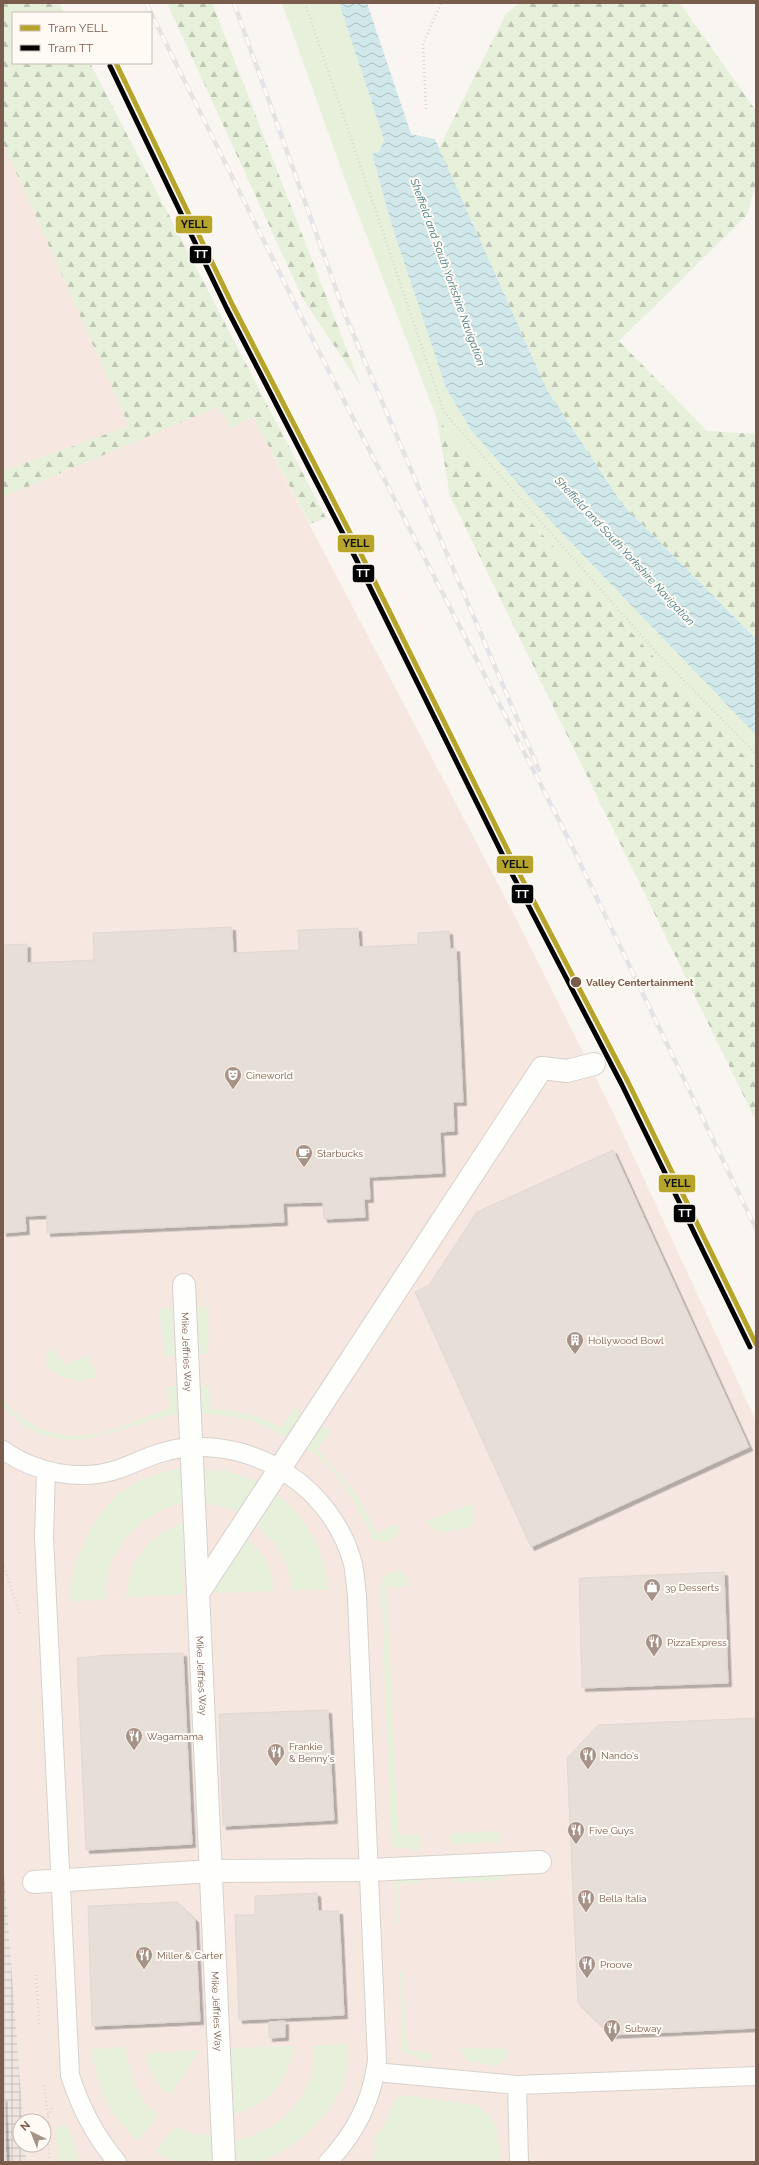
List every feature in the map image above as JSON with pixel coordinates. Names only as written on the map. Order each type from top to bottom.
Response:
[{"type":"street","points":[[199,1592],[542,1068],[567,1071],[594,1064]]},
{"type":"street","name":"Mike Jeffries Way","points":[[184,1285],[212,1871],[224,2162]]},
{"type":"street","points":[[34,1882],[59,1879],[212,1871],[369,1870],[540,1862]]},
{"type":"lane","points":[[3,1450],[24,1463],[46,1470],[76,1474],[97,1474],[118,1469],[159,1452],[192,1447],[241,1452],[280,1468],[310,1491],[326,1510],[339,1530],[353,1564],[357,1604],[377,2053],[376,2072],[370,2095],[360,2121],[345,2144],[328,2162]]},
{"type":"lane","points":[[46,1470],[44,1537],[59,1879],[70,2074],[82,2109],[105,2148],[117,2162]]},
{"type":"lane","points":[[376,2072],[517,2085],[756,2076]]},
{"type":"lane","points":[[517,2085],[519,2162]]},
{"type":"path","points":[[304,3],[444,412],[655,651],[756,754]]},
{"type":"path","points":[[426,109],[423,44],[441,3]]},
{"type":"shaded area","points":[[3,143],[129,426],[232,377],[514,914],[614,1114],[756,1421],[756,2162],[3,2162],[13,1992],[3,1857]]},
{"type":"shaded area","points":[[3,1857],[22,2113],[12,2113],[12,2153],[25,2153],[26,2162],[3,2162]]},
{"type":"green space","points":[[3,3],[59,3],[64,12],[12,12],[12,64],[91,64],[326,518],[310,524],[253,417],[231,428],[218,407],[3,497],[3,471],[129,426],[3,143]]},
{"type":"green space","points":[[167,3],[212,3],[361,386],[303,299]]},
{"type":"green space","points":[[282,3],[339,3],[384,140],[379,152],[372,154],[392,226],[446,388],[471,430],[557,528],[756,734],[756,769],[437,419],[347,185]]},
{"type":"green space","points":[[519,3],[680,3],[756,111],[756,182],[747,215],[619,341],[707,431],[756,434],[756,639],[622,504],[547,390],[439,148],[506,14]]},
{"type":"green space","points":[[437,419],[756,769],[756,1121],[450,496]]},
{"type":"green space","points":[[181,1307],[182,1355],[165,1357],[159,1309]]},
{"type":"green space","points":[[191,1307],[209,1307],[208,1354],[194,1354]]},
{"type":"green space","points":[[51,1347],[65,1365],[87,1355],[98,1377],[84,1380],[71,1380],[59,1376],[47,1368],[46,1356]]},
{"type":"green space","points":[[178,1385],[182,1413],[158,1418],[112,1433],[90,1438],[68,1439],[47,1436],[25,1426],[3,1407],[3,1400],[26,1420],[53,1432],[67,1435],[97,1434],[119,1428],[170,1408],[166,1387]]},
{"type":"green space","points":[[198,1385],[209,1385],[209,1409],[227,1410],[255,1416],[281,1428],[295,1408],[305,1413],[289,1440],[269,1428],[247,1420],[202,1414]]},
{"type":"green space","points":[[323,1425],[331,1433],[317,1449],[356,1494],[377,1533],[397,1524],[399,1531],[389,1543],[373,1540],[361,1513],[346,1488],[327,1466],[304,1447]]},
{"type":"green space","points":[[181,1468],[184,1503],[172,1506],[150,1518],[140,1525],[122,1543],[110,1565],[106,1582],[105,1599],[69,1602],[71,1579],[78,1557],[92,1527],[111,1501],[134,1484],[148,1477]]},
{"type":"green space","points":[[204,1470],[228,1471],[261,1483],[242,1514],[225,1507],[205,1503]]},
{"type":"green space","points":[[276,1494],[297,1512],[312,1536],[323,1563],[328,1590],[292,1590],[288,1570],[280,1552],[268,1536],[253,1523]]},
{"type":"green space","points":[[472,1504],[474,1516],[469,1527],[440,1532],[431,1527],[427,1521]]},
{"type":"green space","points":[[183,1523],[184,1594],[126,1597],[131,1572],[142,1551],[150,1542],[160,1535]]},
{"type":"green space","points":[[245,1537],[257,1548],[266,1561],[274,1591],[214,1593],[212,1590]]},
{"type":"green space","points":[[400,1571],[406,1575],[409,1586],[386,1588],[399,1835],[421,1835],[420,1850],[394,1847],[391,1842],[381,1580],[389,1573]]},
{"type":"green space","points":[[499,1831],[500,1842],[451,1844],[450,1834]]},
{"type":"green space","points":[[501,1869],[502,1880],[453,1883],[452,1872]]},
{"type":"green space","points":[[419,1873],[421,1881],[419,1883],[399,1884],[400,1923],[397,1924],[396,1876]]},
{"type":"green space","points":[[400,1971],[403,1971],[407,2050],[433,2053],[431,2059],[427,2062],[402,2051]]},
{"type":"green space","points":[[348,2044],[348,2066],[342,2087],[336,2099],[319,2122],[298,2141],[265,2160],[258,2162],[237,2162],[235,2141],[252,2136],[281,2119],[293,2108],[302,2096],[309,2081],[313,2065],[314,2046]]},
{"type":"green space","points":[[294,2046],[287,2070],[274,2090],[256,2105],[233,2114],[232,2048]]},
{"type":"green space","points":[[125,2047],[129,2066],[139,2093],[150,2108],[158,2114],[138,2141],[112,2111],[106,2100],[97,2075],[92,2049]]},
{"type":"green space","points":[[460,2048],[508,2049],[508,2056],[497,2066],[467,2061]]},
{"type":"green space","points":[[200,2050],[170,2095],[154,2076],[148,2065],[145,2053]]},
{"type":"green space","points":[[399,2095],[478,2105],[489,2115],[497,2128],[500,2156],[497,2162],[371,2162],[375,2149],[373,2137],[382,2128],[395,2100]]},
{"type":"green space","points":[[67,2125],[74,2141],[79,2162],[59,2162],[55,2127]]},
{"type":"green space","points":[[175,2126],[189,2133],[214,2135],[214,2162],[174,2162],[155,2152]]},
{"type":"water","name":"Sheffield and South Yorkshire Navigation","points":[[339,3],[367,3],[411,134],[435,139],[547,390],[622,504],[756,639],[756,735],[557,528],[471,430],[446,388],[392,226],[372,154],[379,152],[384,140]]},
{"type":"building","name":"Cineworld","points":[[232,927],[233,953],[299,950],[298,930],[358,928],[359,947],[418,944],[418,933],[449,931],[450,949],[456,948],[463,1102],[453,1102],[454,1131],[440,1132],[442,1173],[369,1177],[370,1199],[364,1199],[365,1217],[324,1219],[323,1202],[283,1203],[284,1222],[47,1233],[47,1215],[25,1216],[26,1231],[3,1233],[3,945],[27,944],[27,963],[94,960],[93,933]]},
{"type":"building","name":"Hollywood Bowl","points":[[613,1150],[749,1447],[531,1547],[415,1292],[429,1285],[477,1212]]},
{"type":"building","points":[[724,1572],[728,1683],[582,1688],[579,1578]]},
{"type":"building","name":"Wagamama","points":[[183,1653],[192,1844],[86,1850],[77,1658],[108,1655]]},
{"type":"building","name":"Frankie & Benny's","points":[[328,1710],[334,1820],[223,1826],[219,1714]]},
{"type":"building","points":[[756,1718],[756,2028],[611,2035],[578,2003],[567,1758],[598,1725]]},
{"type":"building","points":[[317,1893],[318,1911],[339,1911],[344,2015],[239,2020],[235,1915],[255,1915],[255,1896]]},
{"type":"building","name":"Miller & Carter","points":[[177,1902],[195,1919],[200,2021],[92,2026],[88,1906]]},
{"type":"building","points":[[285,2021],[285,2037],[269,2038],[269,2022]]},
{"type":"building","points":[[3,2098],[6,2162],[3,2162]]},
{"type":"railway","points":[[146,3],[150,12]]},
{"type":"railway","points":[[234,3],[346,317],[539,770]]},
{"type":"railway","points":[[152,15],[312,338],[568,838],[756,1229]]},
{"type":"tram line","name":"YELL","points":[[116,64],[233,306],[362,556],[517,869],[628,1082],[756,1344]]},
{"type":"tram line","name":"TT","points":[[110,66],[227,309],[356,559],[511,872],[622,1085],[750,1347]]},
{"type":"place","name":"Valley Centertainment","points":[[576,982]]},
{"type":"place","name":"Cineworld","points":[[233,1090]]},
{"type":"place","name":"Starbucks","points":[[304,1168]]},
{"type":"place","name":"Hollywood Bowl","points":[[575,1355]]},
{"type":"place","name":"39 Desserts","points":[[652,1602]]},
{"type":"place","name":"PizzaExpress","points":[[654,1657]]},
{"type":"place","name":"Wagamama","points":[[134,1751]]},
{"type":"place","name":"Frankie & Benny's","points":[[276,1767]]},
{"type":"place","name":"Nando's","points":[[588,1770]]},
{"type":"place","name":"Five Guys","points":[[576,1845]]},
{"type":"place","name":"Bella Italia","points":[[586,1913]]},
{"type":"place","name":"Miller & Carter","points":[[144,1970]]},
{"type":"place","name":"Proove","points":[[587,1979]]},
{"type":"place","name":"Subway","points":[[612,2043]]}]
